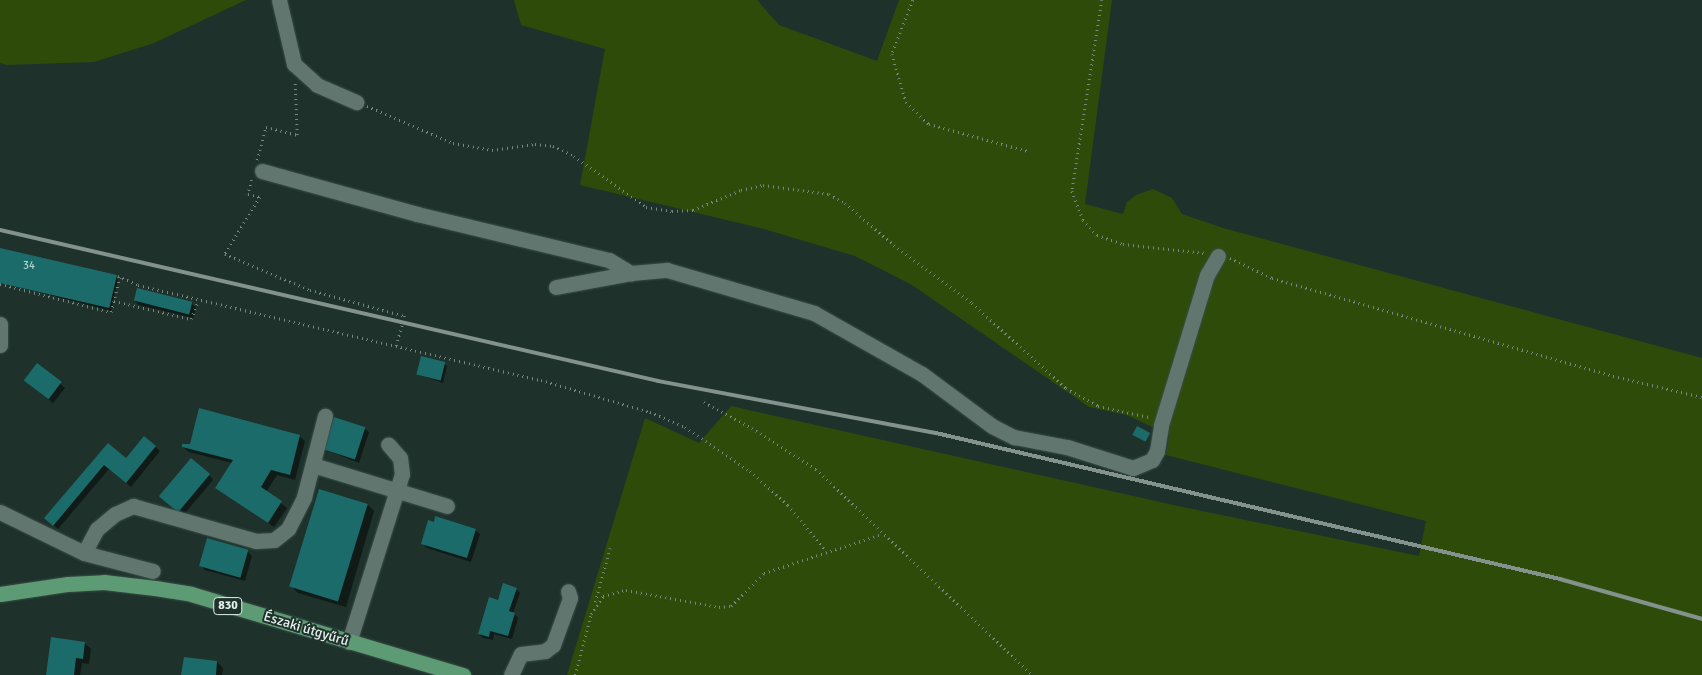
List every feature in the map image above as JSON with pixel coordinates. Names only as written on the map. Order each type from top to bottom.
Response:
[{"type":"main road","name":"Északi útgyűrű","points":[[0,594],[68,584],[104,582],[191,594],[462,675]]},
{"type":"street","points":[[279,0],[294,64],[317,85],[356,102]]},
{"type":"street","points":[[262,171],[417,214],[609,260],[631,273]]},
{"type":"street","points":[[556,287],[631,273],[667,270],[814,313],[922,374],[992,426],[1014,436],[1067,447],[1132,468],[1152,460],[1157,451],[1161,425],[1207,275],[1218,256]]},
{"type":"street","points":[[0,324],[0,345]]},
{"type":"street","points":[[84,553],[97,529],[115,514],[133,506],[256,542],[274,540],[288,529],[300,505],[313,465],[325,416]]},
{"type":"street","points":[[350,642],[402,474],[400,458],[388,444]]},
{"type":"street","points":[[313,465],[447,506]]},
{"type":"street","points":[[0,512],[84,553],[153,571]]},
{"type":"street","points":[[511,675],[521,654],[545,651],[553,645],[570,598],[568,590]]},
{"type":"path","points":[[913,0],[892,54],[906,102],[929,124],[1028,150]]},
{"type":"path","points":[[1102,0],[1072,191],[1083,220],[1097,235],[1123,244],[1237,259],[1272,278],[1618,377],[1702,397]]},
{"type":"path","points":[[266,127],[297,135],[294,64]]},
{"type":"path","points":[[356,102],[460,144],[492,150],[535,144],[553,146],[574,156],[646,207],[672,211],[693,210],[740,190],[763,185],[829,194],[845,203],[894,245],[972,303],[1066,388],[1098,406],[1142,413],[1161,425]]},
{"type":"path","points":[[248,194],[260,197],[225,254],[310,290],[405,316],[396,347]]},
{"type":"path","points":[[0,284],[111,312],[119,276],[138,286],[588,392],[685,426],[756,477],[788,505],[826,551]]},
{"type":"path","points":[[114,301],[191,319],[198,300]]},
{"type":"path","points":[[704,402],[752,428],[816,470],[1032,675]]},
{"type":"path","points":[[594,606],[603,596],[626,590],[719,607],[731,606],[764,573],[882,534]]},
{"type":"path","points":[[575,675],[610,548]]},
{"type":"green space","points":[[0,0],[246,0],[154,43],[94,62],[7,65],[0,63]]},
{"type":"green space","points":[[514,0],[757,0],[779,25],[877,61],[899,0],[1112,0],[1085,204],[1123,214],[1127,202],[1136,195],[1153,189],[1172,198],[1182,214],[1223,228],[1702,358],[1702,675],[567,675],[645,418],[699,443],[731,406],[1178,506],[1419,556],[1426,521],[1166,455],[1169,435],[1127,415],[1089,407],[912,285],[855,256],[760,228],[580,185],[605,49],[521,25]]},
{"type":"building","points":[[0,248],[117,275],[109,308],[0,283]]},
{"type":"building","points":[[137,288],[192,302],[189,314],[134,301]]},
{"type":"building","points":[[421,356],[445,362],[441,380],[416,374]]},
{"type":"building","points":[[37,363],[62,382],[49,399],[24,381]]},
{"type":"building","points":[[199,408],[300,435],[290,475],[271,470],[261,487],[282,501],[268,523],[215,488],[233,460],[182,447],[182,444],[190,444]]},
{"type":"building","points":[[334,417],[365,427],[355,460],[323,449]]},
{"type":"building","points":[[1137,426],[1150,433],[1146,442],[1132,435]]},
{"type":"building","points":[[144,436],[156,446],[126,483],[104,465],[53,526],[44,518],[108,443],[126,458]]},
{"type":"building","points":[[191,458],[210,474],[178,512],[159,496]]},
{"type":"building","points":[[319,489],[368,504],[338,601],[289,587]]},
{"type":"building","points":[[435,516],[476,529],[467,558],[421,544],[428,520],[434,522]]},
{"type":"building","points":[[207,538],[248,550],[240,578],[199,566]]},
{"type":"building","points":[[503,583],[517,588],[509,611],[515,613],[508,636],[490,631],[489,637],[478,634],[489,597],[498,600]]},
{"type":"building","points":[[51,637],[85,642],[83,659],[76,658],[74,675],[46,675]]},
{"type":"building","points":[[184,657],[217,661],[216,675],[181,675]]},
{"type":"railway","points":[[0,230],[658,381],[936,433],[1560,579],[1702,619]]}]
